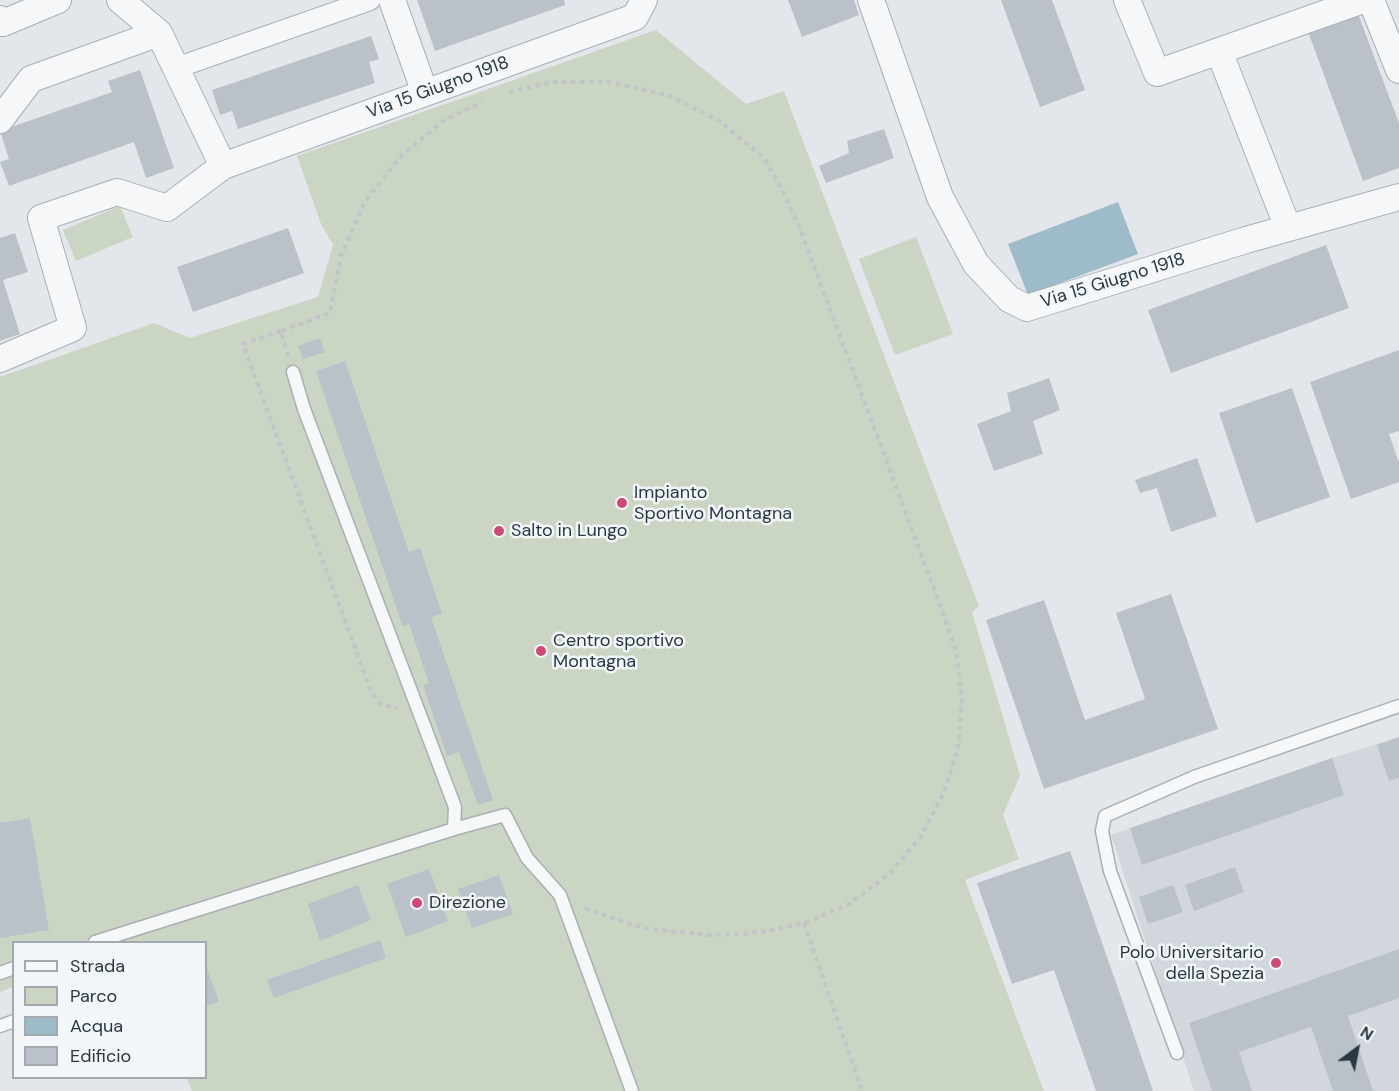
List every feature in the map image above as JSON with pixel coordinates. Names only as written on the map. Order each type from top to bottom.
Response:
[{"type":"street","points":[[0,20],[3,22],[58,0]]},
{"type":"street","points":[[120,0],[159,33],[223,166]]},
{"type":"street","points":[[176,68],[370,0]]},
{"type":"street","points":[[392,0],[424,93]]},
{"type":"street","name":"Via 15 Giugno 1918","points":[[0,359],[73,328],[41,218],[117,192],[167,208],[223,166],[635,17],[644,0]]},
{"type":"street","name":"Via 15 Giugno 1918","points":[[871,0],[940,197],[976,264],[1009,299],[1027,308],[1288,228],[1399,197]]},
{"type":"street","points":[[1127,0],[1157,72],[1363,0]]},
{"type":"street","points":[[1371,0],[1399,70]]},
{"type":"street","points":[[0,120],[31,79],[159,33]]},
{"type":"street","points":[[1219,51],[1288,228]]},
{"type":"lane","points":[[293,372],[304,409],[455,807],[454,830]]},
{"type":"lane","points":[[1177,1053],[1110,871],[1102,831],[1106,816],[1194,777],[1399,706]]},
{"type":"lane","points":[[98,941],[505,815],[527,858],[560,895],[632,1091]]},
{"type":"path","points":[[507,92],[553,82],[610,82],[667,95],[719,121],[764,158],[799,226],[940,605],[956,651],[962,700],[958,748],[943,795],[920,838],[888,874],[849,904],[804,923],[774,930],[711,936],[648,929],[588,909],[560,895]]},
{"type":"path","points":[[419,713],[381,704],[371,691],[243,344],[330,313],[341,256],[364,203],[400,157],[444,120],[486,100]]},
{"type":"path","points":[[281,331],[286,350]]},
{"type":"path","points":[[804,923],[862,1091]]},
{"type":"shaded area","name":"Polo Universitario della Spezia","points":[[1399,737],[1399,1091],[1194,1091],[1111,835]]},
{"type":"green space","points":[[656,30],[746,104],[784,91],[979,606],[972,612],[1020,775],[1003,815],[1019,859],[965,880],[1044,1091],[192,1091],[187,1079],[207,1079],[207,941],[12,941],[12,987],[0,992],[0,377],[154,323],[190,338],[318,297],[333,245],[321,224],[297,156]]},
{"type":"green space","points":[[120,206],[133,237],[76,261],[63,230]]},
{"type":"green space","points":[[916,237],[953,334],[895,355],[859,259]]},
{"type":"water","points":[[1118,202],[1138,254],[1028,295],[1008,244]]},
{"type":"building","points":[[417,0],[564,0],[565,5],[435,51]]},
{"type":"building","points":[[788,0],[854,0],[859,15],[802,37]]},
{"type":"building","points":[[1001,0],[1052,0],[1085,90],[1040,107]]},
{"type":"building","points":[[1357,11],[1399,123],[1399,168],[1363,181],[1307,29]]},
{"type":"building","points":[[371,36],[379,59],[369,62],[375,83],[238,129],[232,111],[220,115],[212,90]]},
{"type":"building","points":[[140,70],[174,168],[146,178],[134,142],[9,186],[0,162],[9,159],[0,131],[112,92],[108,81]]},
{"type":"building","points":[[884,129],[894,158],[826,183],[819,166],[849,153],[847,141]]},
{"type":"building","points":[[288,228],[304,273],[193,312],[177,267]]},
{"type":"building","points":[[15,233],[28,272],[3,280],[20,334],[0,341],[0,238]]},
{"type":"building","points":[[1326,245],[1349,308],[1171,373],[1148,310]]},
{"type":"building","points":[[320,338],[325,352],[303,359],[298,346]]},
{"type":"building","points":[[1399,350],[1399,431],[1389,434],[1399,463],[1399,482],[1351,499],[1310,382]]},
{"type":"building","points":[[345,361],[409,552],[420,548],[442,614],[431,617],[493,800],[478,805],[459,752],[447,756],[423,685],[429,683],[409,624],[403,627],[316,371]]},
{"type":"building","points":[[1049,378],[1060,410],[1033,421],[1043,454],[994,471],[977,424],[1011,411],[1007,393]]},
{"type":"building","points":[[1292,388],[1330,497],[1256,523],[1219,413]]},
{"type":"building","points":[[1197,458],[1217,516],[1171,532],[1157,488],[1140,493],[1135,480]]},
{"type":"building","points":[[1171,594],[1218,729],[1044,789],[986,620],[1044,600],[1085,720],[1145,699],[1116,613]]},
{"type":"building","points":[[1399,737],[1399,778],[1389,781],[1377,745]]},
{"type":"building","points":[[1332,758],[1344,795],[1142,865],[1130,828]]},
{"type":"building","points":[[30,818],[49,930],[0,938],[0,823]]},
{"type":"building","points":[[1070,851],[1153,1091],[1096,1091],[1054,970],[1012,984],[977,883]]},
{"type":"building","points":[[1235,867],[1244,892],[1194,911],[1185,885]]},
{"type":"building","name":"Direzione","points":[[429,869],[448,921],[406,937],[387,884]]},
{"type":"building","points":[[499,875],[513,914],[472,928],[458,889]]},
{"type":"building","points":[[358,885],[371,920],[320,941],[308,904]]},
{"type":"building","points":[[1173,885],[1183,912],[1148,924],[1139,897]]},
{"type":"building","points":[[380,940],[386,958],[274,998],[267,980]]},
{"type":"building","points":[[1399,949],[1399,998],[1348,1016],[1373,1091],[1333,1091],[1311,1027],[1239,1052],[1252,1091],[1212,1091],[1189,1023]]},
{"type":"building","points":[[207,969],[219,1001],[207,1006]]},
{"type":"place","name":"Impianto Sportivo Montagna","points":[[622,503]]},
{"type":"place","name":"Salto in Lungo","points":[[499,531]]},
{"type":"place","name":"Centro sportivo Montagna","points":[[541,651]]},
{"type":"place","name":"Direzione","points":[[417,903]]},
{"type":"place","name":"Polo Universitario della Spezia","points":[[1276,963]]}]
